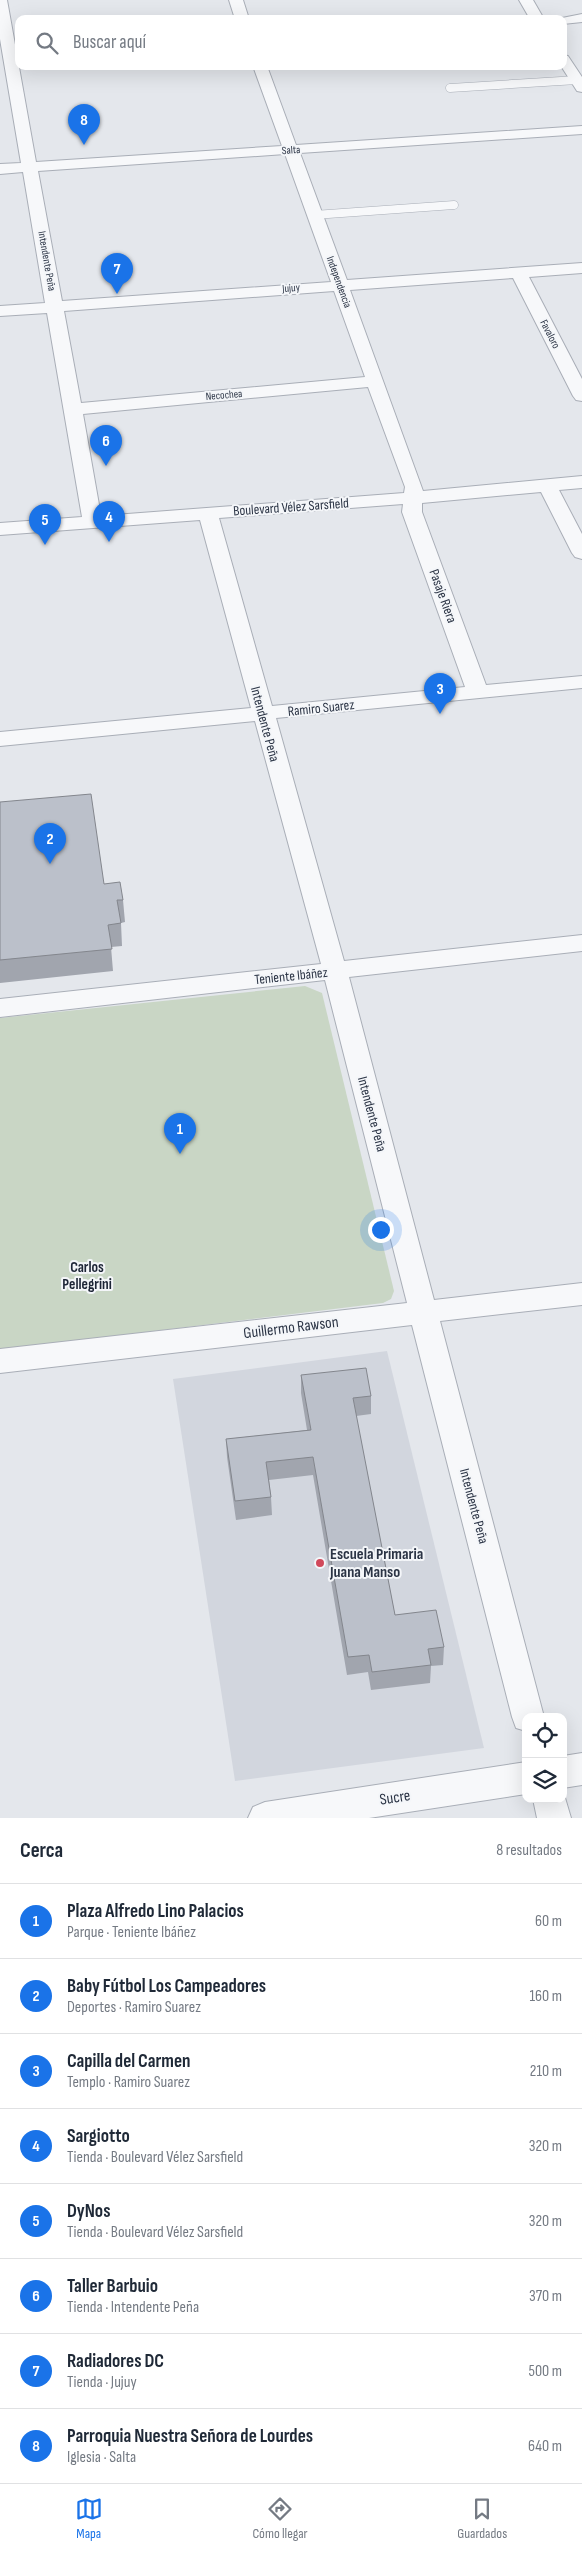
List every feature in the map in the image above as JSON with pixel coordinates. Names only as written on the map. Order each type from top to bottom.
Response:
[{"type":"street","name":"Intendente Peña","points":[[0,0],[93,522]]},
{"type":"street","points":[[236,0],[241,15]]},
{"type":"street","points":[[526,0],[535,15]]},
{"type":"street","points":[[567,20],[582,18]]},
{"type":"street","points":[[567,65],[579,84]]},
{"type":"street","name":"Independencia","points":[[261,70],[414,487],[412,498]]},
{"type":"street","name":"Salta","points":[[0,169],[582,130]]},
{"type":"street","name":"Jujuy","points":[[0,311],[340,284],[582,268]]},
{"type":"street","name":"Favaloro","points":[[518,272],[582,396]]},
{"type":"street","name":"Necochea","points":[[73,410],[375,381]]},
{"type":"street","name":"Boulevard Vélez Sarsfield","points":[[0,530],[412,498],[582,482]]},
{"type":"street","points":[[548,486],[582,553]]},
{"type":"street","name":"Pasaje Riera","points":[[412,498],[412,512],[478,692]]},
{"type":"street","name":"Intendente Peña","points":[[208,514],[335,971],[527,1713]]},
{"type":"street","name":"Ramiro Suarez","points":[[0,739],[582,682]]},
{"type":"street","name":"Teniente Ibáñez","points":[[0,1008],[582,943]]},
{"type":"street","name":"Guillermo Rawson","points":[[0,1362],[582,1294]]},
{"type":"street","points":[[567,1771],[582,1769]]},
{"type":"street","name":"Sucre","points":[[265,1818],[522,1779]]},
{"type":"street","points":[[551,1803],[554,1818]]},
{"type":"lane","points":[[450,88],[579,84]]},
{"type":"lane","points":[[314,215],[454,206]]},
{"type":"shaded area","name":"Escuela Primaria Juana Manso","points":[[387,1351],[484,1748],[235,1781],[173,1379]]},
{"type":"green space","points":[[305,986],[322,993],[394,1291],[391,1299],[383,1303],[0,1350],[0,1018]]},
{"type":"building","points":[[91,794],[104,884],[120,882],[123,900],[117,900],[121,923],[108,925],[112,949],[0,960],[0,802]]},
{"type":"building","points":[[366,1368],[371,1396],[353,1398],[395,1615],[436,1610],[444,1647],[428,1649],[431,1665],[372,1672],[369,1655],[348,1657],[313,1457],[266,1462],[271,1497],[235,1501],[226,1439],[311,1430],[301,1375]]},
{"type":"place","name":"Parroquia Nuestra Señora de Lourdes","points":[[84,145]]},
{"type":"place","name":"Radiadores DC","points":[[117,294]]},
{"type":"place","name":"Taller Barbuio","points":[[106,466]]},
{"type":"place","name":"Sargiotto","points":[[109,542]]},
{"type":"place","name":"DyNos","points":[[45,545]]},
{"type":"place","name":"Capilla del Carmen","points":[[440,714]]},
{"type":"place","name":"Baby Fútbol Los Campeadores","points":[[50,864]]},
{"type":"place","name":"Plaza Alfredo Lino Palacios","points":[[180,1154]]},
{"type":"place","name":"Escuela Primaria Juana Manso","points":[[320,1563]]},
{"type":"district","name":"Carlos Pellegrini","points":[[87,1276]]}]
